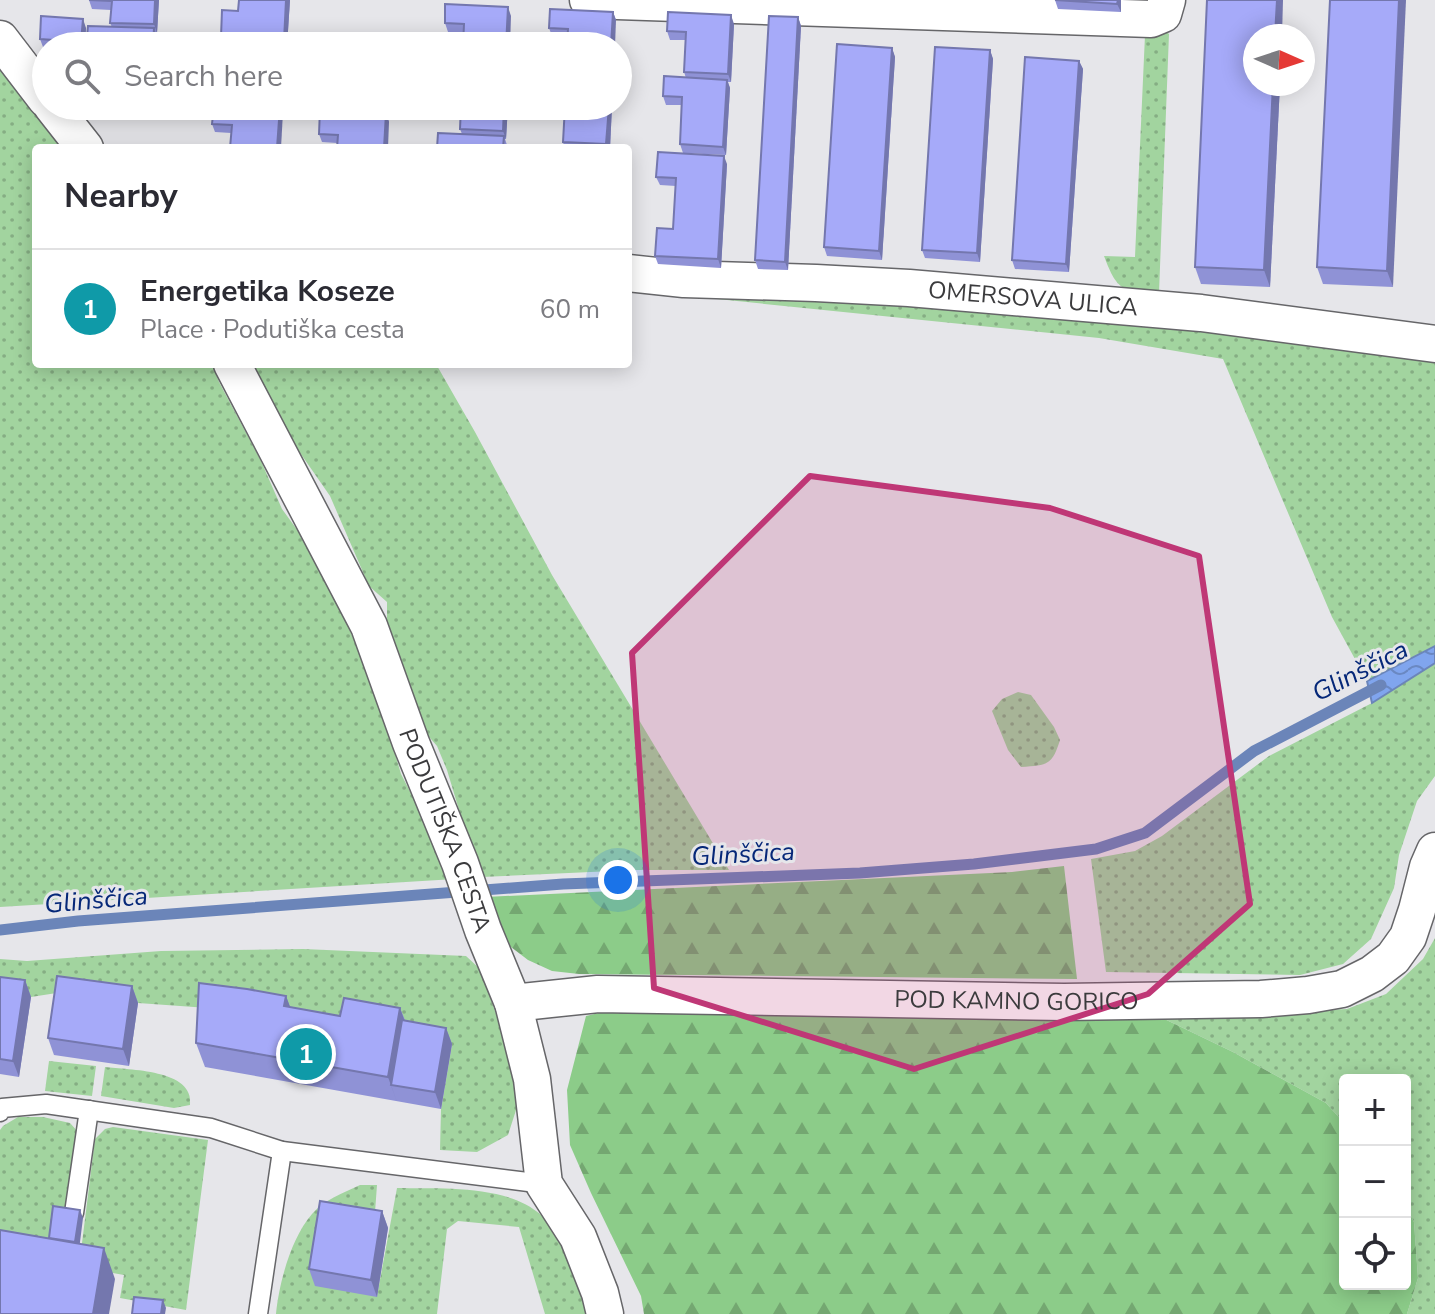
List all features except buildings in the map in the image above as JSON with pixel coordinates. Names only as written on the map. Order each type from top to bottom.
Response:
[{"type":"street","points":[[588,0],[1151,19],[1163,14],[1167,0]]},
{"type":"street","points":[[0,39],[32,81]]},
{"type":"street","points":[[63,120],[82,144]]},
{"type":"street","name":"OMERSOVA ULICA","points":[[632,273],[684,279],[909,288],[1188,312],[1435,344]]},
{"type":"street","name":"PODUTIŠKA CESTA","points":[[234,368],[369,626],[411,743],[513,1003],[532,1079],[544,1184],[578,1237],[605,1314]]},
{"type":"street","name":"POD KAMNO GORICO","points":[[513,1003],[598,994],[1064,1002],[1261,999],[1308,995],[1342,989],[1372,974],[1393,958],[1408,937],[1435,851]]},
{"type":"lane","points":[[0,1112],[2,1108],[46,1104],[211,1128],[282,1151],[544,1184]]},
{"type":"lane","points":[[74,1213],[89,1110]]},
{"type":"lane","points":[[258,1314],[282,1151]]},
{"type":"highlighted area","points":[[810,476],[1050,508],[1199,556],[1250,904],[1148,994],[914,1069],[654,988],[632,653]]},
{"type":"green space","points":[[1160,26],[1169,34],[1159,293],[1123,287],[1113,277],[1104,256],[1135,257],[1145,35]]},
{"type":"green space","points":[[0,62],[32,102],[32,120],[46,120],[65,144],[32,144],[32,368],[214,368],[282,509],[322,564],[368,674],[401,774],[455,879],[0,907]]},
{"type":"green space","points":[[632,280],[1258,335],[1435,359],[1435,646],[1367,681],[1332,617],[1223,359],[1099,338],[632,290]]},
{"type":"green space","points":[[255,368],[438,368],[552,575],[729,870],[635,870],[482,877],[437,746],[416,722],[387,638],[387,602],[369,586],[330,496],[287,434]]},
{"type":"green space","points":[[1435,663],[1435,776],[1417,801],[1399,855],[1394,888],[1371,939],[1343,964],[1300,975],[1106,972],[1091,859],[1135,851],[1162,836],[1269,756],[1372,703]]},
{"type":"green space","points":[[1018,692],[1031,695],[1060,740],[1054,755],[1043,764],[1021,767],[1008,750],[992,711],[1002,699]]},
{"type":"green space","points":[[1064,866],[1077,979],[579,974],[552,971],[528,960],[503,941],[485,897],[1012,872]]},
{"type":"green space","points":[[1435,938],[1435,1314],[1407,1314],[1418,1278],[1411,1216],[1411,1074],[1339,1074],[1339,1117],[1326,1103],[1233,1052],[1154,1014],[1229,1015],[1347,1009],[1386,994],[1423,959]]},
{"type":"green space","points":[[303,949],[466,956],[480,969],[514,1064],[517,1107],[508,1135],[477,1152],[440,1150],[441,1109],[452,1044],[208,1008],[138,1003],[63,992],[31,997],[0,992],[0,959],[27,961],[161,951]]},
{"type":"green space","points":[[625,1007],[1154,1014],[1233,1052],[1326,1103],[1339,1117],[1339,1290],[1411,1290],[1411,1216],[1418,1278],[1407,1314],[644,1314],[641,1296],[570,1145],[567,1090],[586,1016]]},
{"type":"green space","points":[[49,1061],[96,1066],[92,1096],[45,1091]]},
{"type":"green space","points":[[105,1067],[171,1078],[182,1084],[189,1093],[190,1105],[174,1108],[101,1096]]},
{"type":"green space","points":[[18,1117],[43,1117],[70,1123],[79,1133],[66,1214],[47,1250],[0,1239],[0,1130]]},
{"type":"green space","points":[[113,1127],[208,1140],[186,1310],[120,1298],[124,1275],[79,1267],[95,1139],[105,1129]]},
{"type":"green space","points":[[360,1185],[377,1185],[374,1226],[377,1296],[397,1188],[472,1190],[510,1198],[527,1205],[546,1220],[576,1266],[589,1314],[545,1314],[519,1227],[458,1221],[447,1229],[437,1314],[276,1314],[287,1261],[305,1224],[322,1205]]},
{"type":"water","name":"Glinščica","points":[[1435,646],[1435,663],[1372,703],[1367,681]]},
{"type":"waterway","name":"Glinščica","points":[[0,930],[78,921],[563,884],[860,873],[974,864],[1096,849],[1145,833],[1254,751],[1381,685]]},
{"type":"place","name":"Energetika Koseze","points":[[306,1054]]}]
